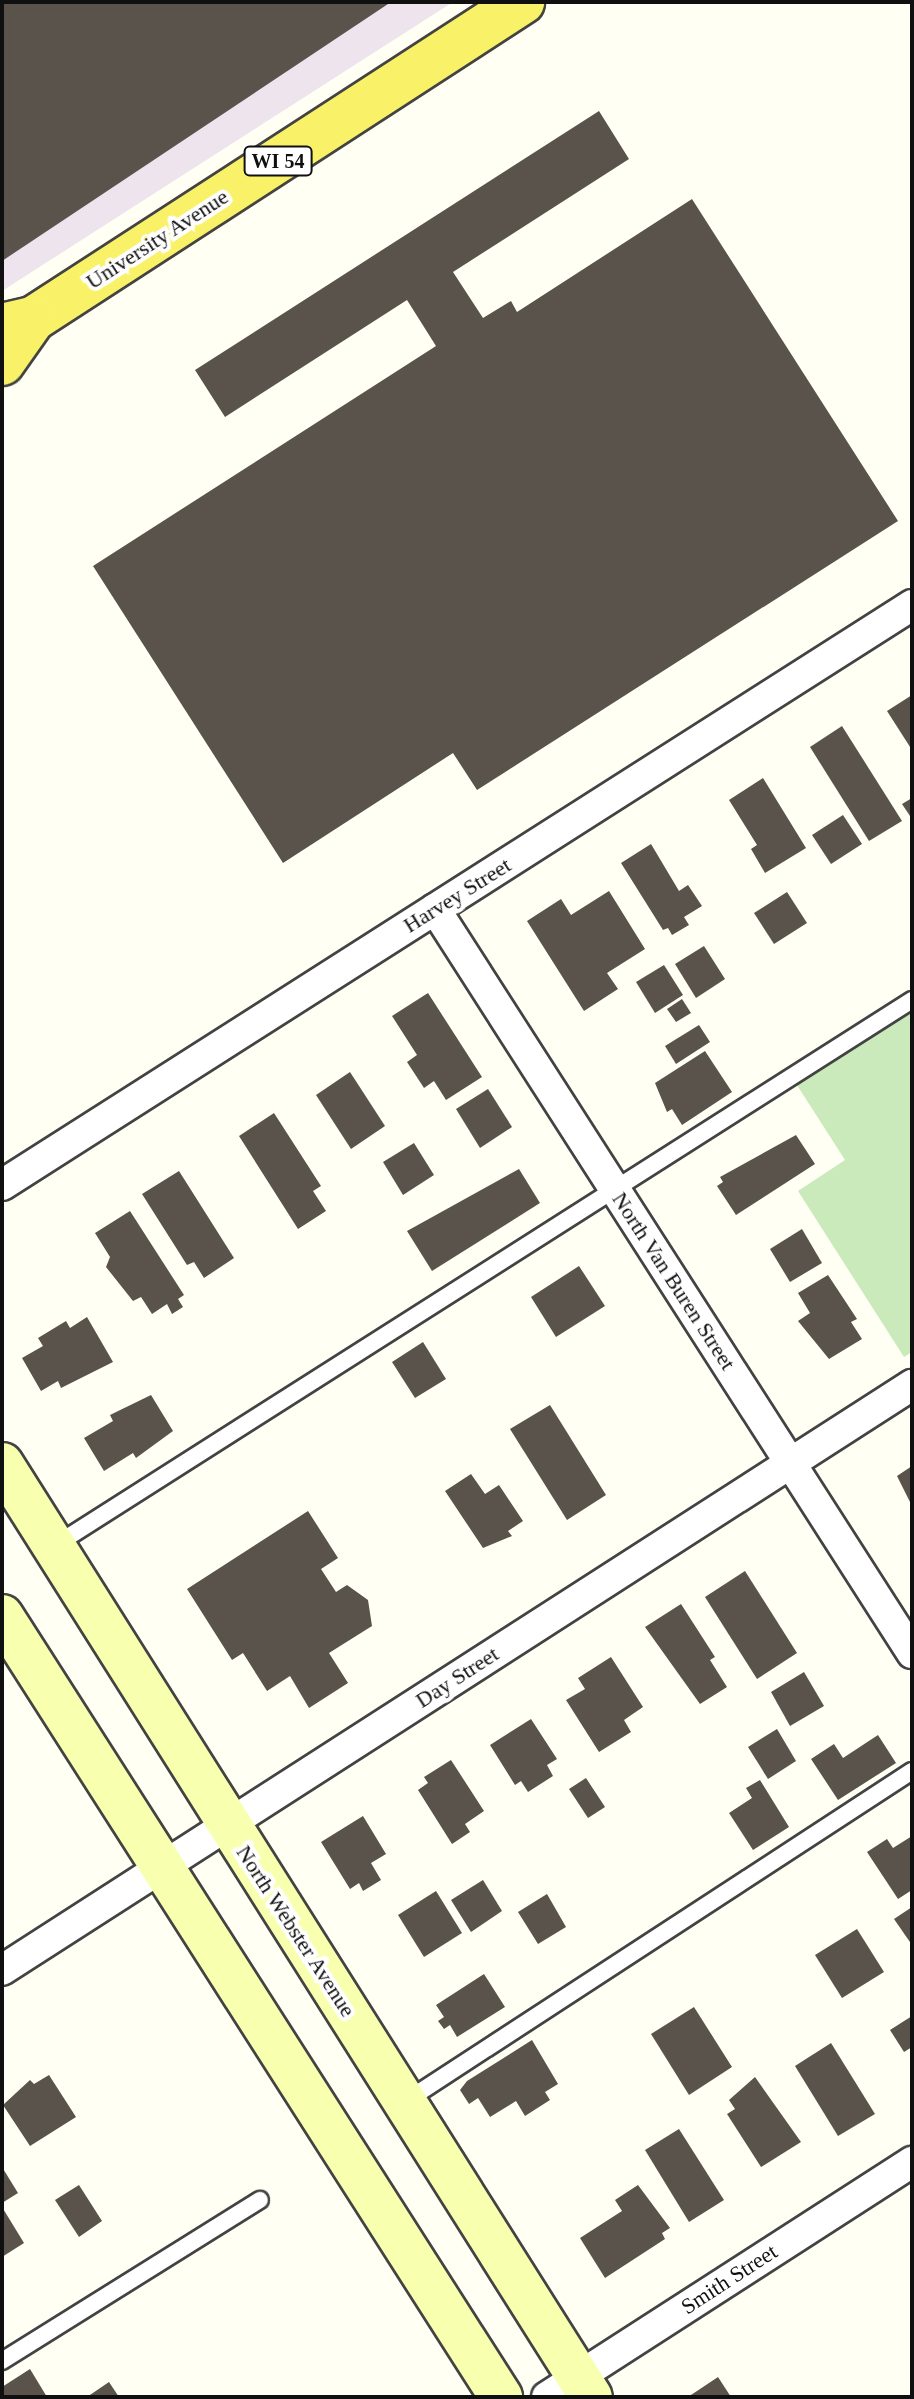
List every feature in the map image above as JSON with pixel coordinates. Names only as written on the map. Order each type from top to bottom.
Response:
[{"type":"main road","name":"University Avenue","points":[[2,363],[18,323],[522,2]]},
{"type":"main road","name":"North Webster Avenue","points":[[2,1464],[406,2101],[572,2390]]},
{"type":"main road","points":[[2,1616],[501,2397]]},
{"type":"street","name":"Harvey Street","points":[[2,1185],[912,605]]},
{"type":"street","name":"North Van Buren Street","points":[[435,909],[912,1653]]},
{"type":"street","name":"Day Street","points":[[2,1970],[912,1385]]},
{"type":"street","name":"Smith Street","points":[[572,2390],[912,2162]]},
{"type":"lane","points":[[54,1546],[912,1000]]},
{"type":"lane","points":[[406,2101],[912,1771]]},
{"type":"lane","points":[[2,2361],[260,2200]]},
{"type":"shaded area","points":[[2,2],[453,2],[2,291]]},
{"type":"green space","points":[[912,1007],[912,1352],[904,1357],[798,1191],[845,1160],[795,1082]]},
{"type":"building","points":[[2,2],[391,2],[2,261]]},
{"type":"building","points":[[599,111],[629,159],[453,272],[483,318],[511,301],[517,312],[692,199],[898,521],[477,790],[453,753],[283,863],[93,566],[436,346],[407,300],[225,417],[195,370]]},
{"type":"building","points":[[912,695],[912,750],[887,711]]},
{"type":"building","points":[[842,726],[902,821],[869,841],[810,747]]},
{"type":"building","points":[[763,778],[806,848],[765,873],[751,849],[757,845],[729,800]]},
{"type":"building","points":[[912,798],[912,819],[902,804]]},
{"type":"building","points":[[843,815],[862,844],[831,864],[812,835]]},
{"type":"building","points":[[651,844],[679,891],[688,885],[702,906],[684,917],[689,925],[672,935],[668,928],[663,930],[621,863]]},
{"type":"building","points":[[609,891],[645,949],[607,973],[618,989],[584,1011],[527,921],[561,899],[571,915]]},
{"type":"building","points":[[787,892],[807,923],[774,944],[754,913]]},
{"type":"building","points":[[704,946],[725,979],[696,998],[675,964]]},
{"type":"building","points":[[664,965],[683,995],[655,1013],[636,982]]},
{"type":"building","points":[[428,993],[482,1077],[446,1100],[434,1081],[424,1088],[407,1062],[417,1055],[392,1016]]},
{"type":"building","points":[[682,999],[691,1013],[676,1022],[667,1009]]},
{"type":"building","points":[[699,1025],[710,1042],[676,1064],[665,1046]]},
{"type":"building","points":[[705,1051],[732,1092],[682,1125],[672,1109],[667,1112],[655,1083]]},
{"type":"building","points":[[350,1072],[385,1126],[351,1149],[316,1095]]},
{"type":"building","points":[[488,1089],[512,1127],[480,1148],[456,1109]]},
{"type":"building","points":[[274,1113],[321,1186],[313,1191],[326,1211],[298,1229],[239,1136]]},
{"type":"building","points":[[796,1135],[815,1164],[736,1215],[717,1186],[723,1182],[720,1177]]},
{"type":"building","points":[[414,1143],[434,1175],[403,1195],[383,1162]]},
{"type":"building","points":[[519,1169],[540,1203],[432,1271],[407,1231]]},
{"type":"building","points":[[179,1171],[234,1258],[204,1278],[194,1262],[187,1265],[142,1194]]},
{"type":"building","points":[[130,1211],[184,1295],[178,1299],[183,1307],[172,1314],[167,1304],[152,1314],[141,1297],[133,1301],[106,1267],[110,1257],[95,1233]]},
{"type":"building","points":[[802,1229],[822,1263],[790,1282],[770,1249]]},
{"type":"building","points":[[579,1266],[605,1306],[556,1337],[531,1297]]},
{"type":"building","points":[[828,1275],[857,1319],[851,1322],[862,1339],[829,1359],[798,1321],[810,1313],[798,1293]]},
{"type":"building","points":[[87,1317],[113,1362],[61,1388],[58,1381],[41,1391],[22,1358],[43,1346],[38,1338],[66,1321],[70,1328]]},
{"type":"building","points":[[423,1342],[446,1379],[415,1398],[392,1362]]},
{"type":"building","points":[[151,1395],[173,1431],[136,1458],[133,1453],[104,1471],[84,1438],[113,1421],[110,1415]]},
{"type":"building","points":[[550,1405],[606,1495],[567,1520],[510,1429]]},
{"type":"building","points":[[912,1466],[912,1506],[897,1476]]},
{"type":"building","points":[[471,1474],[485,1494],[499,1485],[523,1521],[508,1531],[512,1536],[483,1548],[445,1491]]},
{"type":"building","points":[[308,1511],[338,1558],[321,1569],[336,1592],[347,1585],[368,1600],[372,1626],[329,1653],[348,1683],[309,1708],[290,1676],[267,1691],[243,1653],[232,1660],[187,1589]]},
{"type":"building","points":[[745,1571],[797,1653],[757,1679],[705,1597]]},
{"type":"building","points":[[681,1604],[715,1657],[710,1660],[727,1687],[700,1704],[645,1627]]},
{"type":"building","points":[[611,1657],[643,1707],[624,1720],[631,1732],[599,1752],[566,1700],[585,1689],[578,1678]]},
{"type":"building","points":[[804,1672],[824,1706],[790,1726],[771,1692]]},
{"type":"building","points":[[531,1719],[557,1759],[547,1765],[553,1776],[528,1792],[521,1781],[515,1785],[490,1745]]},
{"type":"building","points":[[777,1729],[796,1761],[768,1779],[748,1747]]},
{"type":"building","points":[[878,1735],[896,1763],[838,1800],[811,1759],[834,1744],[843,1758]]},
{"type":"building","points":[[451,1760],[484,1811],[465,1824],[470,1832],[452,1844],[418,1790],[428,1783],[424,1777]]},
{"type":"building","points":[[586,1778],[605,1807],[588,1818],[569,1789]]},
{"type":"building","points":[[760,1780],[789,1827],[753,1850],[729,1813],[752,1798],[746,1788]]},
{"type":"building","points":[[363,1816],[386,1854],[371,1863],[381,1880],[363,1891],[359,1883],[350,1889],[321,1842]]},
{"type":"building","points":[[912,1836],[912,1890],[898,1899],[867,1852],[887,1839],[893,1848]]},
{"type":"building","points":[[483,1880],[502,1911],[471,1932],[451,1900]]},
{"type":"building","points":[[436,1891],[462,1933],[424,1957],[398,1915]]},
{"type":"building","points":[[547,1894],[566,1927],[538,1944],[518,1912]]},
{"type":"building","points":[[912,1907],[912,1945],[894,1919]]},
{"type":"building","points":[[857,1929],[884,1972],[842,1998],[815,1955]]},
{"type":"building","points":[[484,1974],[505,2007],[457,2037],[450,2025],[444,2029],[438,2021],[444,2017],[436,2005]]},
{"type":"building","points":[[694,2007],[732,2067],[689,2095],[651,2034]]},
{"type":"building","points":[[912,2016],[912,2047],[904,2052],[890,2030]]},
{"type":"building","points":[[532,2040],[558,2084],[545,2092],[550,2100],[525,2116],[516,2101],[490,2117],[478,2098],[469,2104],[460,2090],[467,2081]]},
{"type":"building","points":[[831,2043],[875,2114],[838,2136],[795,2066]]},
{"type":"building","points":[[49,2075],[76,2117],[30,2146],[3,2105],[30,2080],[34,2084]]},
{"type":"building","points":[[755,2077],[801,2142],[761,2167],[727,2114],[735,2109],[729,2100]]},
{"type":"building","points":[[679,2129],[724,2200],[689,2222],[645,2150]]},
{"type":"building","points":[[2,2167],[18,2193],[2,2203]]},
{"type":"building","points":[[79,2185],[102,2221],[79,2237],[55,2200]]},
{"type":"building","points":[[638,2185],[670,2228],[662,2233],[665,2239],[605,2278],[580,2238],[622,2211],[615,2200]]},
{"type":"building","points":[[2,2207],[24,2243],[2,2257]]},
{"type":"building","points":[[30,2369],[47,2397],[2,2397],[2,2387]]},
{"type":"building","points":[[718,2377],[731,2397],[688,2397]]},
{"type":"building","points":[[109,2382],[119,2397],[87,2397]]}]
